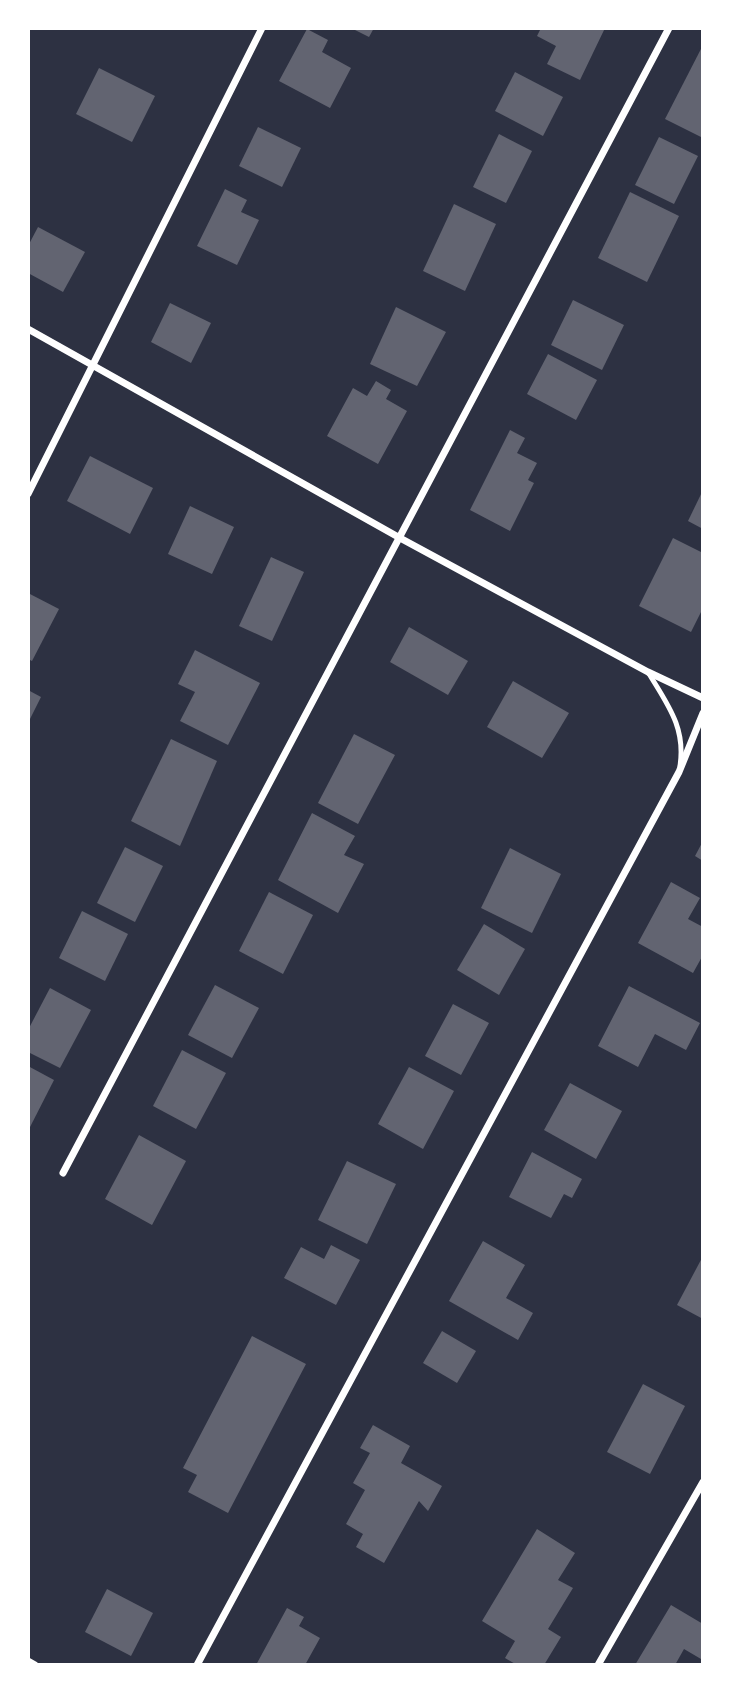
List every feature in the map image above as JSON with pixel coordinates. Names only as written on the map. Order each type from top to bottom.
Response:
[{"type":"street","points":[[28,494],[262,28]]},
{"type":"street","points":[[63,1173],[669,28]]},
{"type":"street","points":[[28,329],[400,538],[648,672],[703,698]]},
{"type":"street","points":[[197,1665],[679,772],[703,713]]},
{"type":"street","points":[[598,1665],[703,1482]]},
{"type":"street","points":[[28,1661],[36,1665]]},
{"type":"lane","points":[[648,672],[676,721],[682,746],[679,772]]},
{"type":"building","points":[[351,28],[374,28],[369,37]]},
{"type":"building","points":[[541,28],[605,28],[580,80],[547,64],[556,46],[537,36]]},
{"type":"building","points":[[307,29],[328,40],[322,52],[351,68],[330,108],[279,81]]},
{"type":"building","points":[[703,45],[703,138],[665,119]]},
{"type":"building","points":[[99,68],[155,96],[132,142],[76,114]]},
{"type":"building","points":[[515,72],[563,97],[543,136],[495,111]]},
{"type":"building","points":[[258,127],[301,148],[282,187],[239,166]]},
{"type":"building","points":[[499,134],[532,151],[506,203],[473,187]]},
{"type":"building","points":[[659,137],[698,156],[674,204],[635,185]]},
{"type":"building","points":[[225,189],[247,200],[241,212],[259,220],[237,265],[197,246]]},
{"type":"building","points":[[630,192],[679,216],[647,282],[598,258]]},
{"type":"building","points":[[454,204],[496,224],[465,291],[423,271]]},
{"type":"building","points":[[38,227],[85,252],[63,292],[28,273],[28,246]]},
{"type":"building","points":[[573,300],[624,325],[602,370],[551,345]]},
{"type":"building","points":[[170,303],[211,323],[191,363],[151,342]]},
{"type":"building","points":[[396,307],[446,332],[417,386],[370,364]]},
{"type":"building","points":[[548,354],[597,380],[576,420],[527,394]]},
{"type":"building","points":[[376,381],[391,390],[386,399],[407,411],[378,464],[327,436],[353,388],[367,396]]},
{"type":"building","points":[[510,430],[525,438],[517,453],[537,463],[528,480],[534,483],[510,531],[470,510]]},
{"type":"building","points":[[90,456],[153,488],[130,534],[67,501]]},
{"type":"building","points":[[703,490],[703,529],[688,521]]},
{"type":"building","points":[[190,506],[234,527],[212,574],[168,554]]},
{"type":"building","points":[[673,538],[703,553],[703,608],[691,632],[639,606]]},
{"type":"building","points":[[271,557],[304,572],[272,641],[239,626]]},
{"type":"building","points":[[28,593],[59,609],[32,661],[28,659]]},
{"type":"building","points":[[409,627],[468,661],[448,695],[390,662]]},
{"type":"building","points":[[195,650],[260,683],[228,745],[180,721],[195,692],[178,684]]},
{"type":"building","points":[[513,681],[569,713],[542,758],[487,727]]},
{"type":"building","points":[[28,690],[41,697],[28,723]]},
{"type":"building","points":[[354,734],[395,755],[358,824],[318,803]]},
{"type":"building","points":[[171,739],[217,761],[180,846],[131,821]]},
{"type":"building","points":[[312,813],[355,836],[344,855],[364,864],[338,913],[278,880]]},
{"type":"building","points":[[703,841],[703,861],[695,856]]},
{"type":"building","points":[[125,847],[163,866],[135,922],[97,903]]},
{"type":"building","points":[[510,848],[561,874],[532,933],[481,908]]},
{"type":"building","points":[[671,882],[700,898],[688,919],[703,927],[703,955],[693,973],[638,943]]},
{"type":"building","points":[[269,892],[313,915],[283,974],[239,951]]},
{"type":"building","points":[[82,911],[128,934],[105,981],[59,958]]},
{"type":"building","points":[[484,924],[525,949],[499,995],[457,970]]},
{"type":"building","points":[[215,985],[259,1008],[232,1058],[188,1035]]},
{"type":"building","points":[[629,986],[700,1023],[686,1050],[655,1034],[638,1067],[598,1046]]},
{"type":"building","points":[[50,988],[91,1010],[60,1068],[28,1052],[28,1030]]},
{"type":"building","points":[[453,1004],[489,1023],[461,1075],[425,1056]]},
{"type":"building","points":[[182,1050],[226,1073],[196,1129],[153,1106]]},
{"type":"building","points":[[28,1066],[54,1080],[28,1131]]},
{"type":"building","points":[[409,1067],[454,1091],[423,1149],[378,1124]]},
{"type":"building","points":[[570,1083],[622,1111],[596,1159],[544,1130]]},
{"type":"building","points":[[139,1135],[186,1161],[152,1225],[105,1199]]},
{"type":"building","points":[[532,1152],[582,1179],[572,1198],[564,1194],[551,1218],[509,1197]]},
{"type":"building","points":[[347,1161],[396,1184],[367,1244],[318,1220]]},
{"type":"building","points":[[483,1241],[525,1265],[506,1298],[533,1313],[518,1340],[449,1301]]},
{"type":"building","points":[[331,1245],[360,1260],[336,1305],[284,1278],[301,1247],[324,1259]]},
{"type":"building","points":[[703,1256],[703,1319],[677,1305]]},
{"type":"building","points":[[442,1331],[476,1351],[457,1383],[423,1363]]},
{"type":"building","points":[[252,1336],[306,1364],[228,1513],[188,1492],[197,1475],[183,1468]]},
{"type":"building","points":[[643,1384],[685,1406],[650,1474],[607,1452]]},
{"type":"building","points":[[373,1425],[410,1446],[401,1463],[442,1486],[428,1511],[419,1501],[384,1563],[356,1547],[363,1534],[346,1524],[365,1490],[353,1483],[370,1453],[360,1448]]},
{"type":"building","points":[[537,1529],[575,1553],[558,1580],[573,1588],[548,1629],[561,1637],[544,1665],[517,1665],[505,1658],[515,1641],[482,1621]]},
{"type":"building","points":[[107,1589],[153,1613],[131,1656],[85,1632]]},
{"type":"building","points":[[671,1605],[703,1624],[703,1656],[701,1659],[684,1649],[675,1665],[635,1665]]},
{"type":"building","points":[[287,1608],[304,1617],[299,1626],[320,1638],[305,1665],[256,1665]]}]
